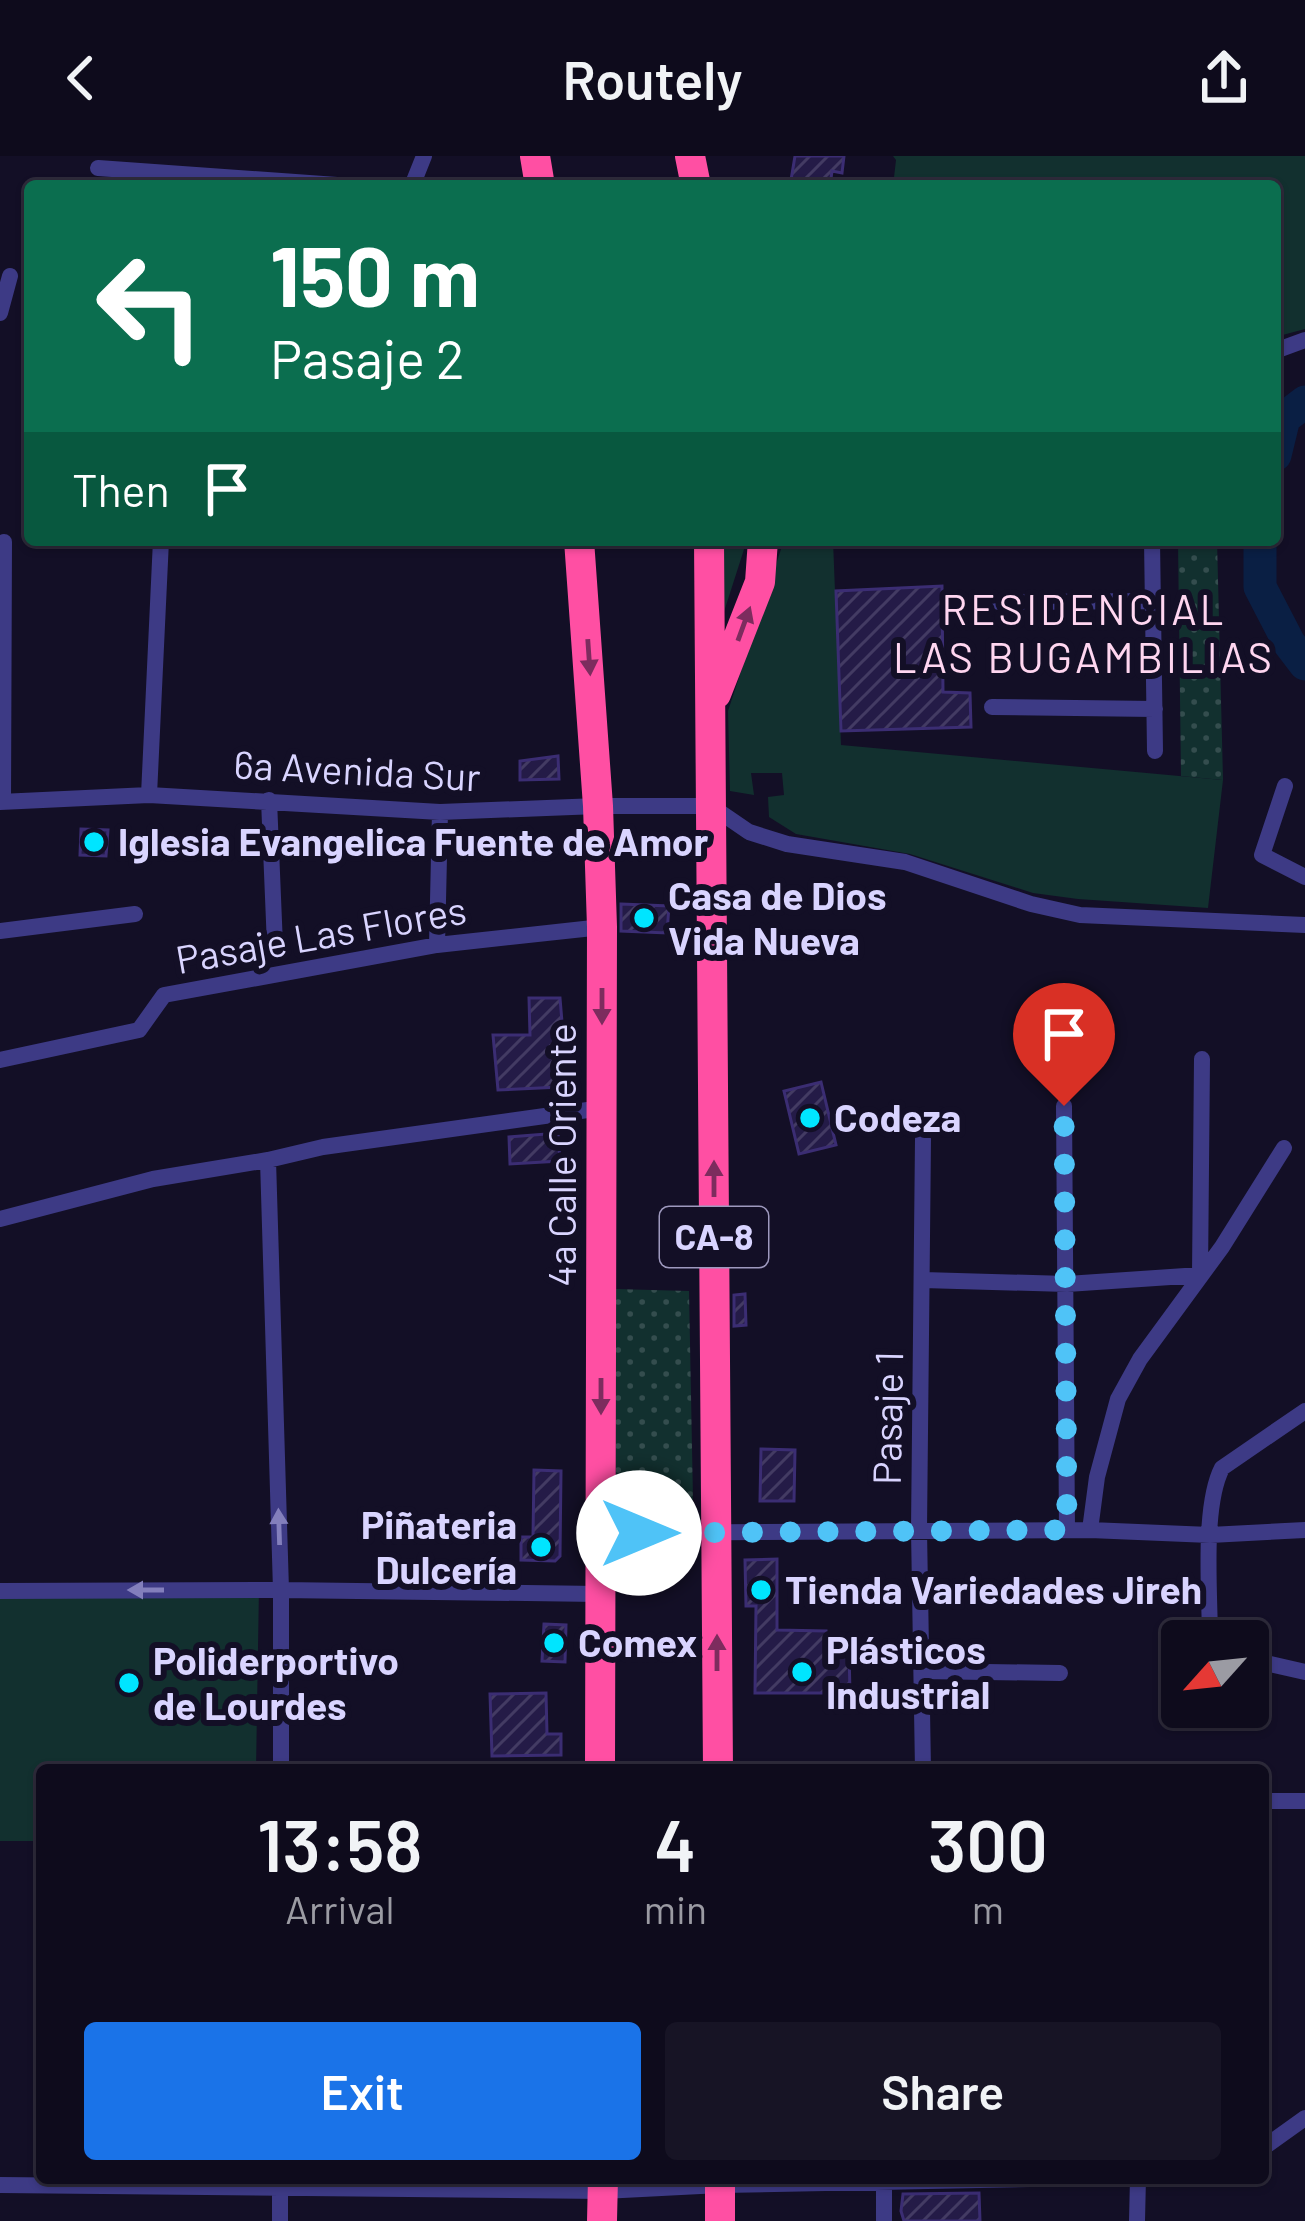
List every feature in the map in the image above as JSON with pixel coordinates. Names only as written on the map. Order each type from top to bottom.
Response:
[{"type":"highway","name":"4a Calle Oriente","points":[[579,546],[602,927],[600,1764]]},
{"type":"highway","name":"CA-8","points":[[709,546],[718,1764]]},
{"type":"highway","points":[[711,704],[760,581],[763,546]]},
{"type":"highway","points":[[720,2184],[721,2221]]},
{"type":"street","points":[[98,168],[267,180]]},
{"type":"street","points":[[0,313],[5,275]]},
{"type":"street","points":[[1,802],[4,542]]},
{"type":"street","points":[[149,795],[161,546]]},
{"type":"street","points":[[1152,546],[1155,751]]},
{"type":"street","points":[[999,602],[1152,601]]},
{"type":"street","points":[[992,707],[1155,709]]},
{"type":"street","points":[[1286,786],[1262,855],[1305,877]]},
{"type":"street","name":"6a Avenida Sur","points":[[1,802],[149,795],[440,812],[711,806]]},
{"type":"street","points":[[269,800],[275,946]]},
{"type":"street","points":[[711,806],[748,832],[788,844],[904,862],[1080,915],[1305,926]]},
{"type":"street","points":[[436,945],[440,812]]},
{"type":"street","points":[[0,931],[135,914]]},
{"type":"street","name":"Pasaje Las Flores","points":[[0,1060],[139,1030],[164,995],[436,945],[602,927]]},
{"type":"street","points":[[1200,1275],[1202,1059]]},
{"type":"street","points":[[1064,1106],[1067,1530]]},
{"type":"street","points":[[0,1219],[154,1179],[323,1147],[602,1108]]},
{"type":"street","name":"Pasaje 1","points":[[923,1139],[919,1530],[923,1764]]},
{"type":"street","points":[[1090,1530],[1097,1477],[1118,1400],[1140,1359],[1222,1247],[1284,1148]]},
{"type":"street","points":[[268,1160],[281,1590],[281,1764]]},
{"type":"street","points":[[923,1280],[1067,1284],[1200,1275]]},
{"type":"street","points":[[1210,1620],[1215,1482],[1222,1468],[1305,1412]]},
{"type":"street","points":[[600,1533],[1090,1530],[1210,1535],[1305,1530]]},
{"type":"street","points":[[0,1591],[599,1594]]},
{"type":"street","points":[[1269,1664],[1305,1672]]},
{"type":"street","points":[[922,1671],[1060,1673]]},
{"type":"street","points":[[1269,1801],[1305,1801]]},
{"type":"street","points":[[1269,2144],[1305,2118]]},
{"type":"street","points":[[0,2185],[93,2184]]},
{"type":"street","points":[[280,2184],[280,2221]]},
{"type":"street","points":[[326,2184],[603,2196],[703,2184]]},
{"type":"street","points":[[884,2184],[884,2221]]},
{"type":"street","points":[[1137,2221],[1138,2184]]},
{"type":"green space","points":[[893,156],[1305,156],[1305,329],[1281,335],[1281,180],[894,180]]},
{"type":"green space","points":[[712,546],[745,546],[722,618]]},
{"type":"green space","points":[[782,546],[833,546],[841,745],[1223,780],[1208,908],[1033,893],[910,854],[796,834],[769,817],[768,797],[784,795],[782,773],[751,773],[754,795],[730,791],[728,711]]},
{"type":"green space","name":"RESIDENCIAL LAS BUGAMBILIAS","points":[[1178,546],[1217,546],[1223,780],[1181,776]]},
{"type":"green space","points":[[615,1289],[689,1291],[693,1500],[616,1503]]},
{"type":"green space","name":"Poliderportivo de Lourdes","points":[[259,1587],[256,1764],[36,1764],[36,1841],[0,1841],[0,1597]]},
{"type":"building","points":[[795,156],[844,156],[842,173],[832,171],[831,180],[791,180]]},
{"type":"building","points":[[942,586],[943,692],[970,693],[971,727],[841,731],[836,591]]},
{"type":"building","points":[[558,756],[559,779],[520,780],[520,761]]},
{"type":"building","name":"Iglesia Evangelica Fuente de Amor","points":[[81,829],[108,830],[106,856],[80,855]]},
{"type":"building","name":"Casa de Dios Vida Nueva","points":[[621,904],[669,906],[667,933],[621,931]]},
{"type":"building","points":[[529,998],[560,998],[560,1087],[498,1090],[493,1035],[530,1035]]},
{"type":"building","name":"Codeza","points":[[821,1082],[836,1145],[799,1154],[784,1091]]},
{"type":"building","points":[[558,1133],[560,1161],[510,1164],[509,1137]]},
{"type":"building","points":[[745,1294],[746,1325],[734,1326],[734,1295]]},
{"type":"building","points":[[761,1449],[795,1450],[794,1501],[760,1501]]},
{"type":"building","points":[[534,1470],[561,1471],[560,1556],[555,1561],[521,1560],[521,1537],[533,1537]]},
{"type":"building","points":[[777,1559],[777,1630],[826,1631],[826,1652],[849,1651],[850,1693],[755,1693],[756,1606],[746,1606],[745,1560]]},
{"type":"building","name":"Comex","points":[[544,1624],[566,1625],[565,1662],[542,1661]]},
{"type":"building","points":[[546,1693],[547,1734],[561,1734],[561,1755],[492,1756],[490,1694]]},
{"type":"building","points":[[979,2193],[980,2221],[904,2221],[903,2194]]},
{"type":"waterway","points":[[1281,430],[1284,418],[1305,402]]},
{"type":"waterway","points":[[1260,546],[1260,587],[1305,664]]},
{"type":"place","name":"Iglesia Evangelica Fuente de Amor","points":[[94,842]]},
{"type":"place","name":"Casa de Dios Vida Nueva","points":[[644,918]]},
{"type":"place","name":"Codeza","points":[[810,1118]]},
{"type":"place","name":"Piñateria Dulcería","points":[[541,1547]]},
{"type":"place","name":"Tienda Variedades Jireh","points":[[761,1590]]},
{"type":"place","name":"Comex","points":[[554,1643]]},
{"type":"place","name":"Plásticos Industrial","points":[[802,1672]]},
{"type":"place","name":"Poliderportivo de Lourdes","points":[[129,1683]]},
{"type":"district","name":"RESIDENCIAL LAS BUGAMBILIAS","points":[[1084,634]]},
{"type":"route","points":[[639,1533],[1067,1530],[1064,1106]]}]
